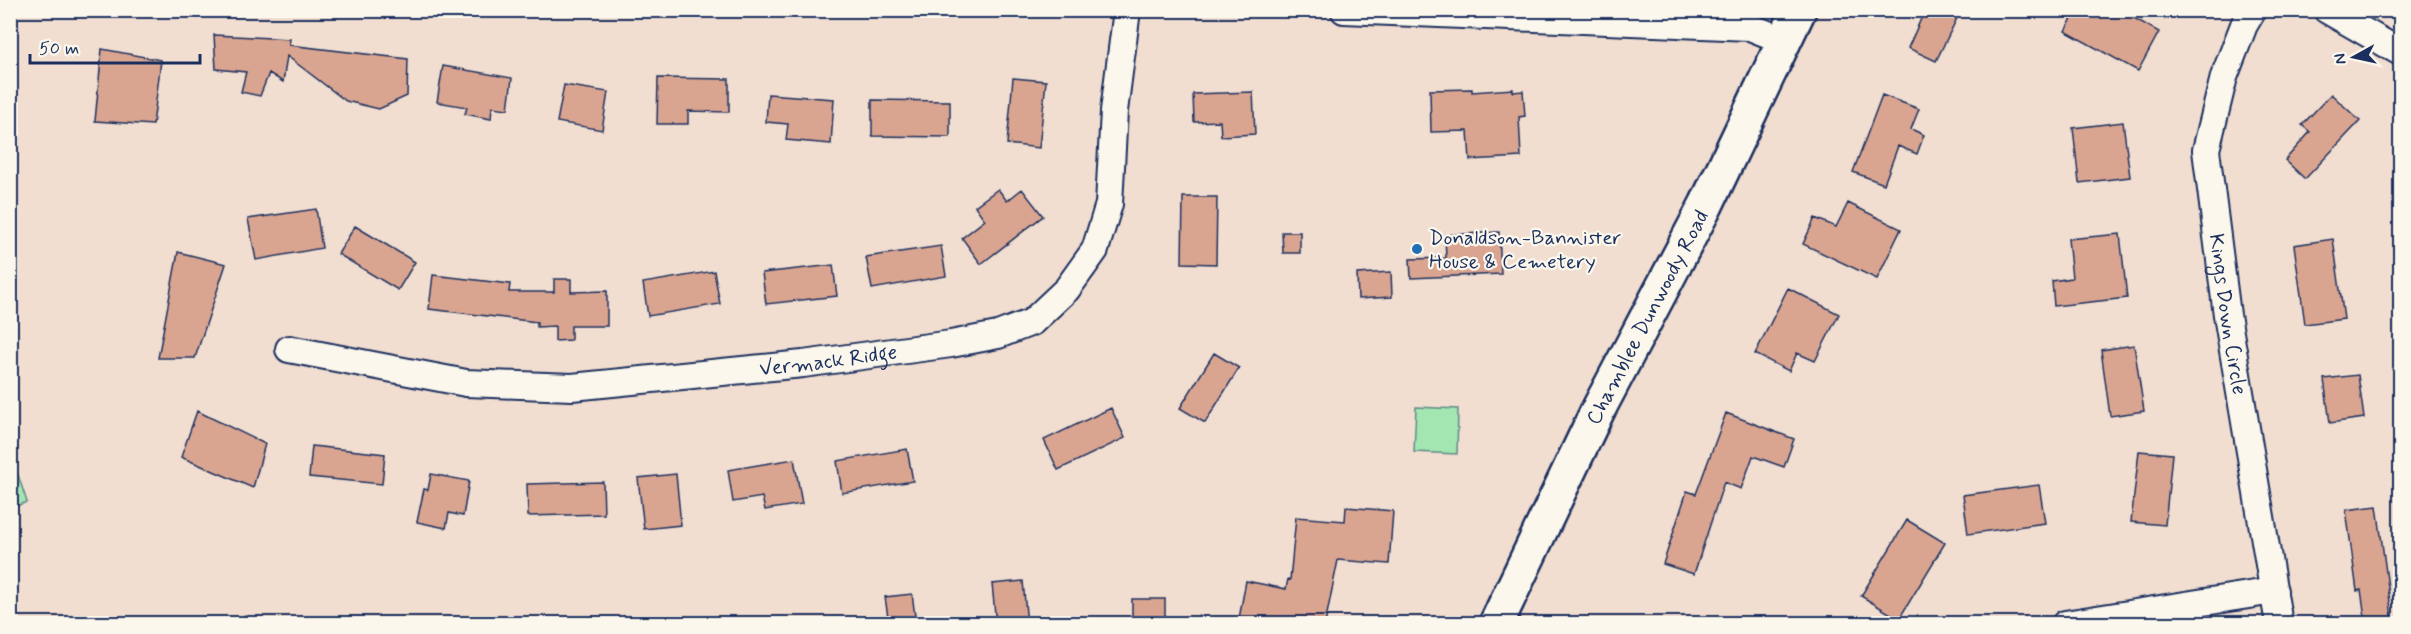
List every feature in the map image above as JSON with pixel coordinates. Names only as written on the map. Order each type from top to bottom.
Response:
[{"type":"street","name":"Vermack Ridge","points":[[289,349],[465,383],[572,387],[803,364],[951,344],[998,335],[1032,322],[1067,289],[1095,250],[1109,204],[1114,111],[1127,10]]},
{"type":"street","points":[[1344,10],[1750,27],[1785,40]]},
{"type":"street","name":"Chamblee Dunwoody Road","points":[[1496,624],[1597,412],[1706,205],[1800,10]]},
{"type":"street","name":"Kings Down Circle","points":[[2253,10],[2244,25],[2224,77],[2206,150],[2227,315],[2279,624]]},
{"type":"street","points":[[2327,10],[2400,52]]},
{"type":"street","points":[[2065,624],[2274,591]]},
{"type":"green space","points":[[1416,407],[1458,409],[1457,454],[1414,452]]},
{"type":"green space","points":[[15,466],[27,502],[11,508],[11,468]]},
{"type":"building","points":[[1925,10],[1961,10],[1936,61],[1908,48]]},
{"type":"building","points":[[2077,10],[2120,10],[2159,32],[2138,71],[2065,31]]},
{"type":"building","points":[[214,35],[290,39],[289,45],[408,59],[407,96],[379,109],[346,101],[287,56],[283,82],[269,73],[260,96],[241,92],[246,72],[216,69]]},
{"type":"building","points":[[102,49],[161,60],[153,125],[95,121]]},
{"type":"building","points":[[443,66],[512,78],[508,109],[492,107],[491,119],[465,114],[467,107],[437,102]]},
{"type":"building","points":[[658,78],[729,79],[729,112],[688,111],[688,124],[657,124]]},
{"type":"building","points":[[1013,78],[1046,81],[1039,148],[1007,144]]},
{"type":"building","points":[[564,85],[608,92],[602,130],[557,122]]},
{"type":"building","points":[[1472,89],[1472,92],[1513,89],[1513,92],[1523,91],[1525,116],[1519,117],[1521,157],[1470,160],[1468,131],[1431,132],[1430,90]]},
{"type":"building","points":[[1253,92],[1255,134],[1221,136],[1220,121],[1194,122],[1193,94]]},
{"type":"building","points":[[768,94],[834,99],[831,144],[786,140],[788,124],[766,122]]},
{"type":"building","points":[[2331,94],[2360,121],[2305,179],[2285,160],[2310,132],[2302,125]]},
{"type":"building","points":[[1882,95],[1919,109],[1911,129],[1924,135],[1917,154],[1898,146],[1884,184],[1853,172]]},
{"type":"building","points":[[872,100],[950,101],[950,137],[872,136]]},
{"type":"building","points":[[2123,122],[2130,177],[2079,183],[2073,128]]},
{"type":"building","points":[[998,189],[1007,201],[1022,189],[1043,216],[981,264],[962,238],[985,220],[975,206]]},
{"type":"building","points":[[1183,197],[1217,197],[1216,264],[1182,263]]},
{"type":"building","points":[[1848,203],[1901,229],[1877,279],[1803,244],[1815,218],[1836,227]]},
{"type":"building","points":[[316,209],[322,248],[256,260],[248,219]]},
{"type":"building","points":[[355,226],[415,262],[398,290],[338,254]]},
{"type":"building","points":[[1282,232],[1300,232],[1300,253],[1283,253]]},
{"type":"building","points":[[1499,232],[1501,274],[1411,278],[1410,259],[1446,258],[1445,235]]},
{"type":"building","points":[[2120,234],[2127,298],[2054,306],[2052,281],[2072,278],[2068,239]]},
{"type":"building","points":[[2333,239],[2344,319],[2305,324],[2294,245]]},
{"type":"building","points":[[941,246],[946,276],[872,289],[866,257]]},
{"type":"building","points":[[178,252],[226,264],[195,358],[158,358]]},
{"type":"building","points":[[833,265],[837,296],[766,304],[762,273]]},
{"type":"building","points":[[714,271],[720,304],[648,316],[643,283]]},
{"type":"building","points":[[1391,272],[1392,297],[1358,299],[1357,274]]},
{"type":"building","points":[[433,275],[510,284],[509,292],[554,292],[554,279],[571,279],[571,292],[607,291],[607,326],[571,326],[571,340],[555,341],[555,326],[537,327],[537,322],[429,309]]},
{"type":"building","points":[[1788,288],[1839,314],[1815,361],[1797,353],[1789,371],[1755,354]]},
{"type":"building","points":[[2134,345],[2144,411],[2110,416],[2101,350]]},
{"type":"building","points":[[1214,353],[1239,368],[1205,423],[1180,408]]},
{"type":"building","points":[[2358,375],[2364,418],[2330,423],[2324,379]]},
{"type":"building","points":[[1111,408],[1125,438],[1058,470],[1044,440]]},
{"type":"building","points":[[197,411],[265,444],[253,488],[181,457]]},
{"type":"building","points":[[1726,413],[1794,439],[1784,467],[1753,456],[1741,489],[1724,482],[1694,574],[1663,564],[1687,491],[1696,494]]},
{"type":"building","points":[[312,446],[385,454],[382,484],[309,477]]},
{"type":"building","points":[[907,449],[913,481],[842,493],[837,461]]},
{"type":"building","points":[[2139,451],[2172,454],[2165,525],[2131,522]]},
{"type":"building","points":[[794,459],[802,504],[765,510],[762,497],[733,502],[728,470]]},
{"type":"building","points":[[431,474],[469,481],[463,516],[449,513],[446,528],[417,522],[424,489],[428,490]]},
{"type":"building","points":[[676,474],[681,525],[644,529],[638,478]]},
{"type":"building","points":[[603,482],[604,514],[528,516],[527,484]]},
{"type":"building","points":[[2039,485],[2045,523],[1968,534],[1963,495]]},
{"type":"building","points":[[2377,506],[2393,624],[2366,624],[2361,590],[2357,591],[2346,510]]},
{"type":"building","points":[[1346,507],[1393,511],[1389,564],[1338,560],[1325,624],[1238,624],[1246,581],[1286,589],[1288,579],[1290,580],[1296,517],[1345,521]]},
{"type":"building","points":[[1907,520],[1945,543],[1899,619],[1861,596]]},
{"type":"building","points":[[1023,581],[1027,624],[996,624],[992,584]]},
{"type":"building","points":[[912,594],[916,624],[889,624],[885,597]]},
{"type":"building","points":[[1132,599],[1165,599],[1165,624],[1132,624]]},
{"type":"place","name":"Donaldson-Bannister House & Cemetery","points":[[1417,249]]}]
